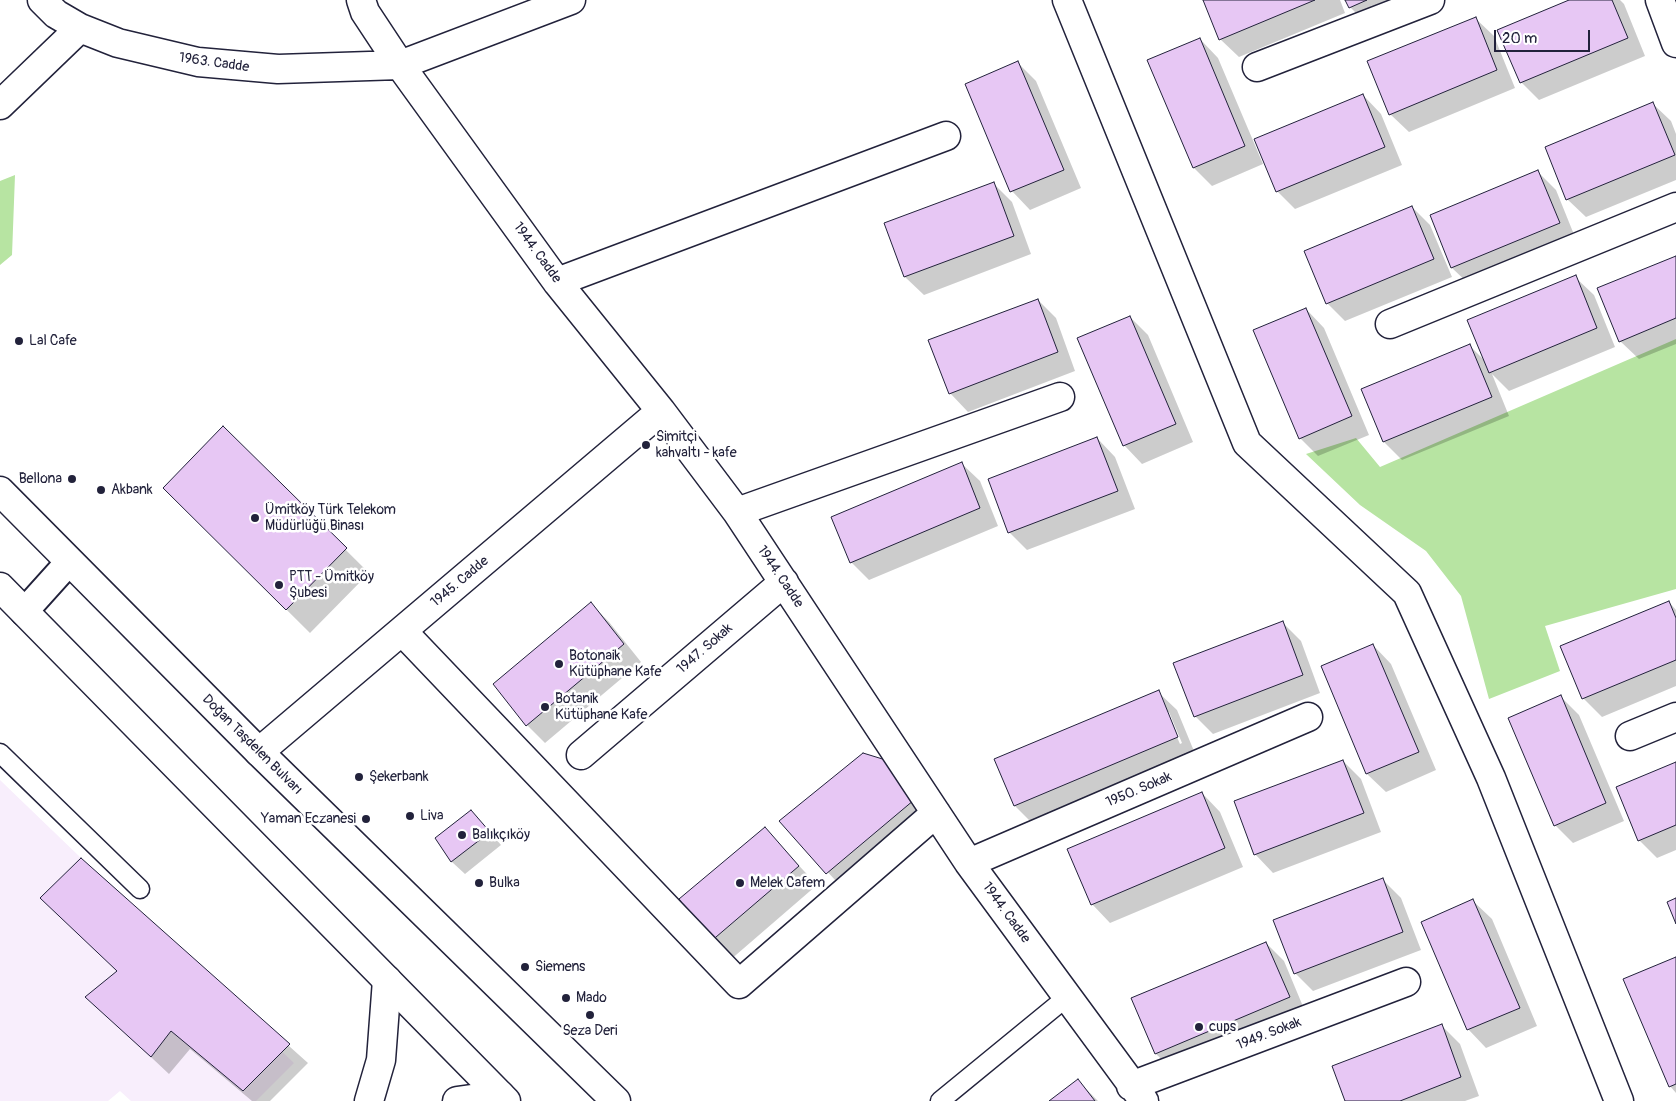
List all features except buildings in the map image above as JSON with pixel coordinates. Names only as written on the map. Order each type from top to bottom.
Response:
[{"type":"street","name":"1963. Cadde","points":[[42,0],[56,14],[80,28],[118,43],[198,62],[241,68],[278,69],[400,65],[571,0]]},
{"type":"street","name":"1944. Cadde","points":[[361,0],[365,12],[400,65],[557,282],[661,411],[737,512],[969,863],[1138,1094]]},
{"type":"street","points":[[1067,0],[1247,443],[1407,593],[1491,778],[1619,1101]]},
{"type":"street","points":[[1257,67],[1430,0]]},
{"type":"street","points":[[1660,0],[1676,43]]},
{"type":"street","points":[[0,105],[80,28]]},
{"type":"street","points":[[557,282],[946,136]]},
{"type":"street","points":[[1390,324],[1676,207]]},
{"type":"street","points":[[737,512],[1060,397]]},
{"type":"street","name":"1945. Cadde","points":[[259,752],[661,411]]},
{"type":"street","name":"Doğan Taşdelen Bulvarı","points":[[0,491],[259,752],[616,1101]]},
{"type":"street","points":[[24,612],[69,562]]},
{"type":"street","name":"1947. Sokak","points":[[581,755],[784,582]]},
{"type":"street","points":[[0,588],[503,1098]]},
{"type":"street","points":[[402,631],[740,984],[936,813]]},
{"type":"street","name":"1950. Sokak","points":[[969,863],[1308,717]]},
{"type":"street","points":[[1630,736],[1676,718]]},
{"type":"street","points":[[369,1101],[381,1060],[387,980]]},
{"type":"street","name":"1949. Sokak","points":[[1138,1094],[1406,982]]},
{"type":"street","points":[[457,1101],[503,1098]]},
{"type":"lane","points":[[0,753],[140,890]]},
{"type":"lane","points":[[940,1101],[1067,997]]},
{"type":"shaded area","points":[[0,780],[294,1063],[256,1101],[131,1101],[120,1091],[108,1101],[0,1101]]},
{"type":"green space","points":[[15,175],[12,255],[0,265],[0,181]]},
{"type":"green space","points":[[1676,339],[1676,589],[1545,626],[1560,671],[1489,699],[1461,596],[1426,551],[1360,505],[1306,454],[1356,438],[1380,467]]},
{"type":"place","name":"Lal Cafe","points":[[19,341]]},
{"type":"place","name":"Simitçi kahvaltı - kafe","points":[[646,445]]},
{"type":"place","name":"Bellona","points":[[72,479]]},
{"type":"place","name":"Akbank","points":[[101,490]]},
{"type":"place","name":"Ümitköy Türk Telekom Müdürlüğü Binası","points":[[255,518]]},
{"type":"place","name":"PTT - Ümitköy Şubesi","points":[[279,585]]},
{"type":"place","name":"Botonaik Kütüphane Kafe","points":[[559,664]]},
{"type":"place","name":"Botanik Kütüphane Kafe","points":[[545,707]]},
{"type":"place","name":"Şekerbank","points":[[359,777]]},
{"type":"place","name":"Liva","points":[[410,816]]},
{"type":"place","name":"Yaman Eczanesi","points":[[366,819]]},
{"type":"place","name":"Balıkçıköy","points":[[462,835]]},
{"type":"place","name":"Bulka","points":[[479,883]]},
{"type":"place","name":"Melek Cafem","points":[[740,883]]},
{"type":"place","name":"Siemens","points":[[525,967]]},
{"type":"place","name":"Mado","points":[[566,998]]},
{"type":"place","name":"Seza Deri","points":[[590,1015]]},
{"type":"place","name":"cups","points":[[1199,1027]]}]
